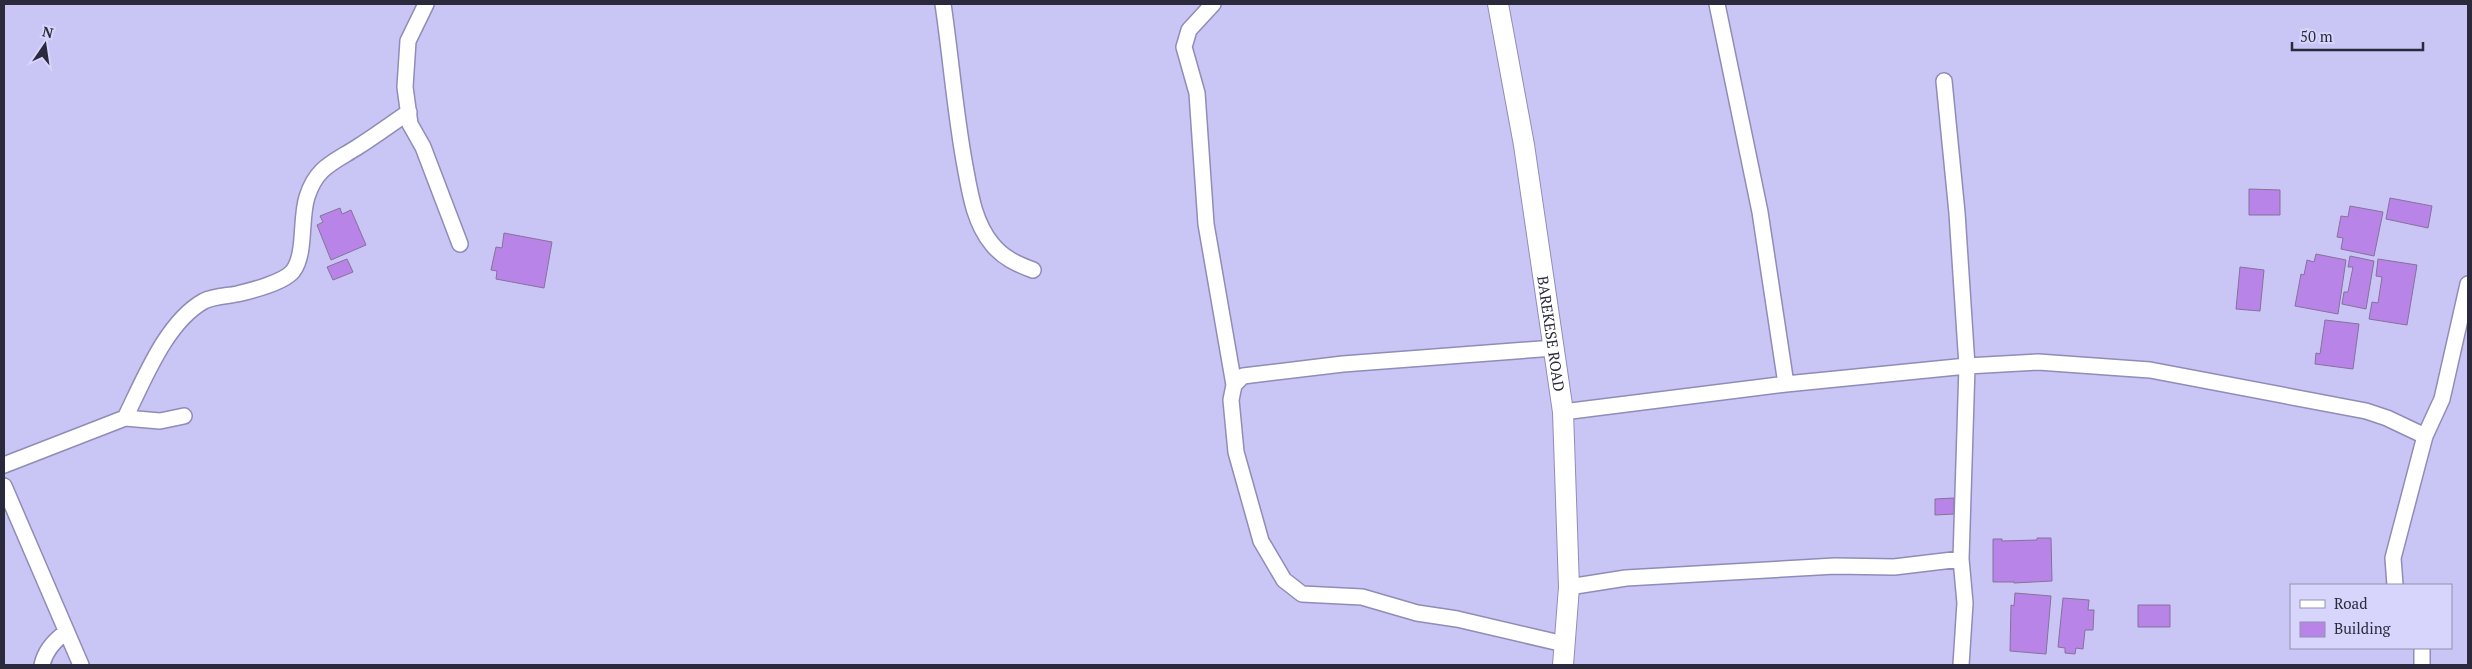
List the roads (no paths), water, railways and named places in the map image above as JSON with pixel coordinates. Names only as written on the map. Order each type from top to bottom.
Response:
[{"type":"main road","name":"BAREKESE ROAD","points":[[1498,4],[1524,145],[1563,412],[1569,587],[1563,665]]},
{"type":"street","points":[[426,4],[408,41],[405,87],[410,124],[424,147],[460,244]]},
{"type":"street","points":[[943,4],[956,118],[972,202],[981,229],[992,245],[1008,260],[1033,270]]},
{"type":"street","points":[[1213,4],[1189,30],[1184,47],[1197,93],[1206,224],[1234,386],[1231,400],[1236,452],[1261,541],[1284,580],[1302,594],[1370,598],[1417,613],[1457,619],[1564,644]]},
{"type":"street","points":[[1717,4],[1760,212],[1786,384]]},
{"type":"street","points":[[1944,81],[1957,213],[1967,366],[1961,559],[1965,603],[1961,665]]},
{"type":"street","points":[[125,418],[159,347],[191,309],[206,299],[239,294],[275,282],[293,272],[299,256],[306,198],[316,176],[331,161],[355,149],[409,112]]},
{"type":"street","points":[[2395,584],[2392,558],[2425,436],[2442,399],[2468,284]]},
{"type":"street","points":[[1234,386],[1243,376],[1343,364],[1554,348]]},
{"type":"street","points":[[1563,412],[1786,384],[1967,366],[2038,362],[2150,370],[2366,411],[2387,418],[2425,436]]},
{"type":"street","points":[[4,465],[125,418],[160,421],[184,416]]},
{"type":"street","points":[[4,486],[81,665]]},
{"type":"street","points":[[1569,587],[1626,578],[1835,566],[1894,567],[1961,559]]},
{"type":"street","points":[[42,665],[44,658],[56,639],[66,632]]},
{"type":"street","points":[[2422,649],[2422,665]]}]
